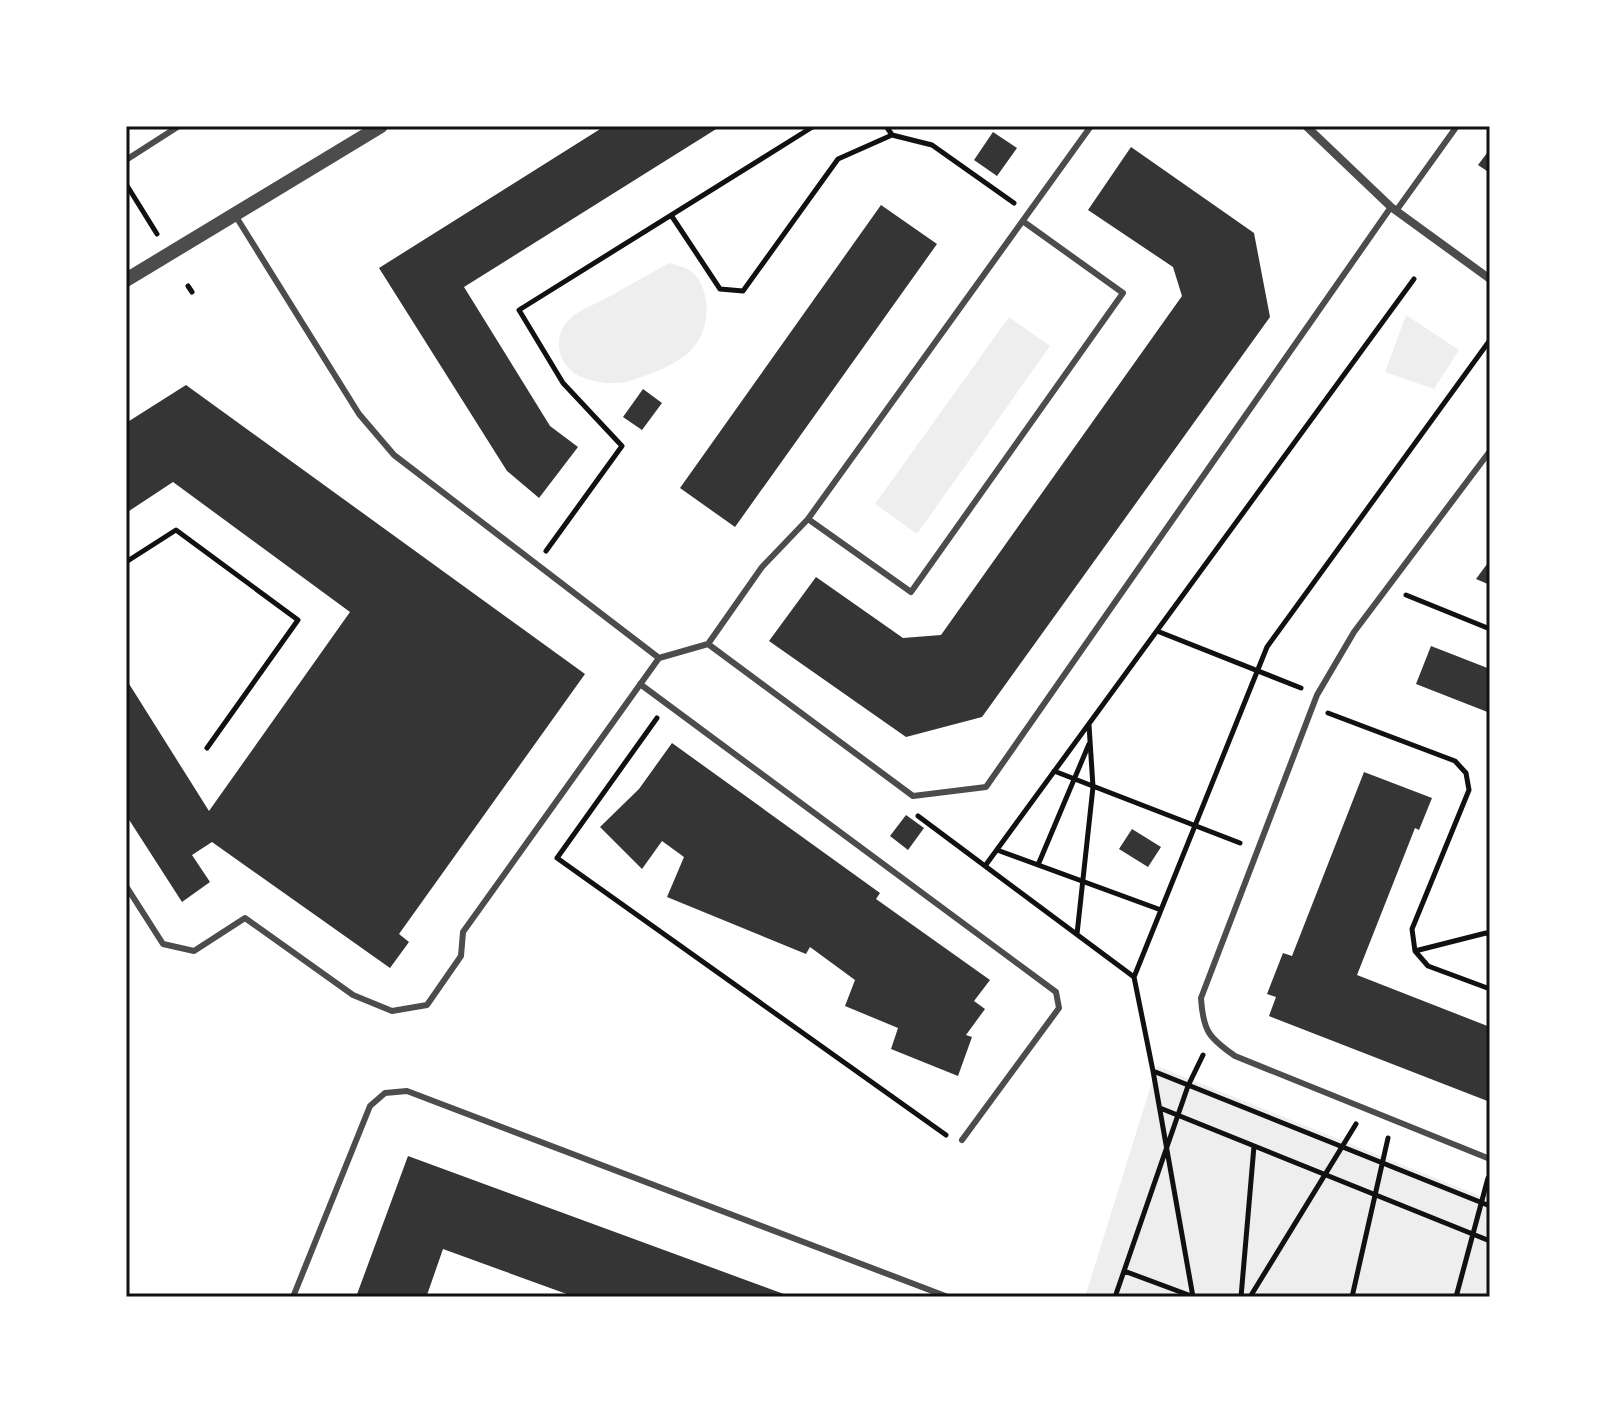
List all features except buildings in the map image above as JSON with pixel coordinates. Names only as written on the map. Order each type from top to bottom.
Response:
[{"type":"street","points":[[126,280],[381,126]]},
{"type":"street","points":[[1306,126],[1393,209],[1490,279]]},
{"type":"lane","points":[[126,160],[179,126]]},
{"type":"lane","points":[[126,886],[163,944],[194,951],[245,918],[353,995],[392,1011],[427,1005],[461,956],[463,932],[659,658],[708,644],[762,567],[808,519],[1091,126]]},
{"type":"lane","points":[[708,644],[913,796],[986,787],[1393,209],[1457,126]]},
{"type":"lane","points":[[235,215],[359,414],[394,455],[659,658]]},
{"type":"lane","points":[[808,519],[911,592],[1123,293],[1024,222]]},
{"type":"lane","points":[[1490,451],[1354,632],[1317,695],[1201,998],[1203,1019],[1214,1042],[1235,1056],[1490,1159]]},
{"type":"lane","points":[[640,684],[1056,992],[1059,1008],[962,1140]]},
{"type":"lane","points":[[293,1297],[370,1106],[385,1093],[407,1091],[948,1297]]},
{"type":"path","points":[[536,564],[622,446],[563,383],[519,310],[814,126]]},
{"type":"path","points":[[886,126],[892,135]]},
{"type":"path","points":[[671,215],[720,289],[743,291],[838,159],[892,135],[932,145],[1029,214]]},
{"type":"path","points":[[126,184],[157,234]]},
{"type":"path","points":[[985,866],[1414,279]]},
{"type":"path","points":[[1193,1297],[1134,977],[1267,647],[1490,340]]},
{"type":"path","points":[[126,562],[176,530],[298,620],[207,748]]},
{"type":"path","points":[[1387,588],[1490,629]]},
{"type":"path","points":[[1157,631],[1317,695]]},
{"type":"path","points":[[1312,708],[1455,761],[1466,773],[1469,790],[1412,929],[1415,951],[1428,966],[1490,989]]},
{"type":"path","points":[[1077,934],[1093,787],[1088,724]]},
{"type":"path","points":[[650,727],[557,858],[945,1135],[962,1140]]},
{"type":"path","points":[[1038,865],[1090,742]]},
{"type":"path","points":[[1054,771],[1258,850]]},
{"type":"path","points":[[917,815],[1134,977]]},
{"type":"path","points":[[997,850],[1161,910]]},
{"type":"path","points":[[1415,951],[1486,933],[1490,935]]},
{"type":"path","points":[[1115,1297],[1197,1061],[1214,1042]]},
{"type":"path","points":[[1153,1071],[1490,1206]]},
{"type":"path","points":[[1160,1108],[1490,1241]]},
{"type":"path","points":[[1250,1297],[1365,1109]]},
{"type":"path","points":[[1352,1297],[1393,1120]]},
{"type":"path","points":[[1241,1297],[1254,1146]]},
{"type":"path","points":[[1456,1297],[1490,1170]]},
{"type":"path","points":[[1124,1271],[1193,1297]]},
{"type":"shaded area","points":[[669,263],[692,272],[699,280],[706,299],[706,321],[692,349],[672,364],[627,382],[598,382],[571,371],[559,348],[561,331],[566,323],[580,311]]},
{"type":"shaded area","points":[[1406,315],[1459,350],[1434,389],[1385,372]]},
{"type":"shaded area","points":[[1009,317],[1050,346],[917,534],[875,504]]},
{"type":"shaded area","points":[[1157,1066],[1490,1200],[1490,1297],[1085,1297]]}]
